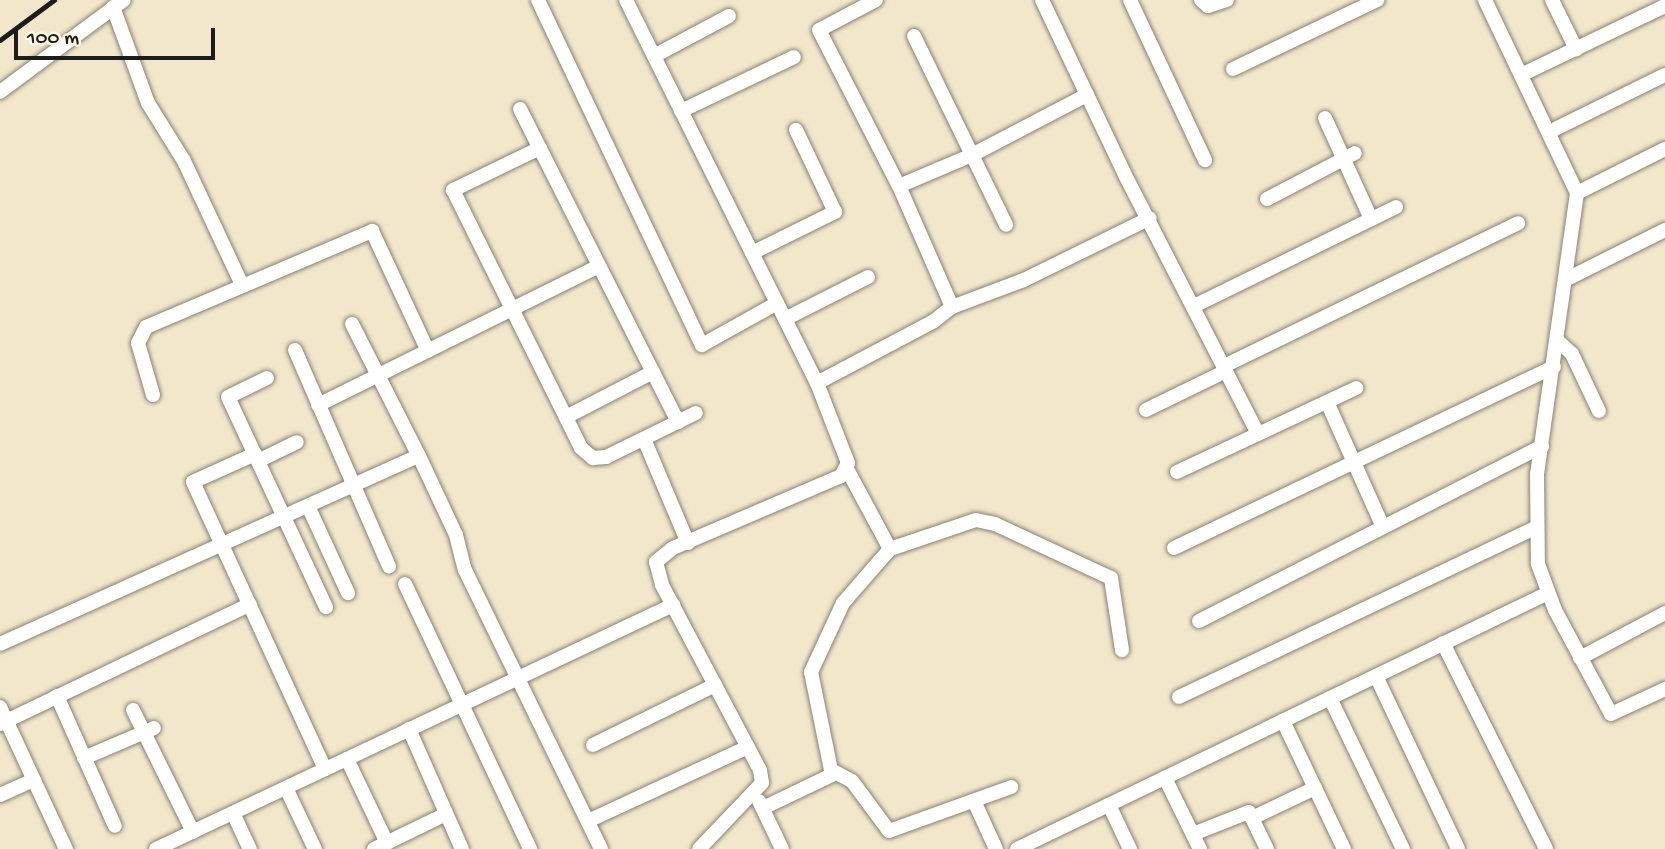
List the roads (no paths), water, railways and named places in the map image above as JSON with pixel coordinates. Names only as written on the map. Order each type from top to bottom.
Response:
[{"type":"street","points":[[538,0],[702,345],[777,303]]},
{"type":"street","points":[[626,0],[817,383],[845,453],[847,470],[890,549]]},
{"type":"street","points":[[876,0],[819,30],[899,186],[951,307]]},
{"type":"street","points":[[1042,0],[1087,96],[1258,434]]},
{"type":"street","points":[[1130,0],[1205,160]]},
{"type":"street","points":[[1201,0],[1208,6],[1227,0]]},
{"type":"street","points":[[1233,69],[1377,0]]},
{"type":"street","points":[[1485,0],[1523,74],[1577,193],[1542,446],[1535,528],[1538,564],[1548,593],[1611,714],[1665,689]]},
{"type":"street","points":[[1552,0],[1576,49]]},
{"type":"street","points":[[0,92],[118,4],[148,103],[184,161],[242,285]]},
{"type":"street","points":[[1523,74],[1665,6]]},
{"type":"street","points":[[654,56],[729,16]]},
{"type":"street","points":[[914,36],[1006,225]]},
{"type":"street","points":[[681,111],[794,57]]},
{"type":"street","points":[[1549,132],[1665,75]]},
{"type":"street","points":[[899,186],[972,155],[1087,96]]},
{"type":"street","points":[[520,108],[678,422]]},
{"type":"street","points":[[1325,118],[1349,156],[1371,219]]},
{"type":"street","points":[[752,253],[835,212],[796,130]]},
{"type":"street","points":[[540,148],[453,190],[581,447],[593,458],[606,457],[696,413]]},
{"type":"street","points":[[1577,193],[1665,149]]},
{"type":"street","points":[[1267,199],[1349,156]]},
{"type":"street","points":[[1194,306],[1396,207]]},
{"type":"street","points":[[817,383],[933,321],[951,307],[1024,280],[1150,218]]},
{"type":"street","points":[[1146,410],[1518,223]]},
{"type":"street","points":[[1567,279],[1665,230]]},
{"type":"street","points":[[153,395],[139,334],[146,327],[372,231],[428,351]]},
{"type":"street","points":[[318,405],[599,266]]},
{"type":"street","points":[[785,319],[868,277]]},
{"type":"street","points":[[352,324],[376,376],[419,456],[456,535],[465,570],[520,677],[601,849]]},
{"type":"street","points":[[1558,341],[1572,354],[1599,411]]},
{"type":"street","points":[[295,350],[389,566]]},
{"type":"street","points":[[1174,548],[1554,367]]},
{"type":"street","points":[[566,417],[653,372]]},
{"type":"street","points":[[267,378],[228,397],[326,607]]},
{"type":"street","points":[[1177,472],[1356,388]]},
{"type":"street","points":[[1327,402],[1383,527]]},
{"type":"street","points":[[644,439],[688,543]]},
{"type":"street","points":[[297,442],[193,482],[224,543],[325,769]]},
{"type":"street","points":[[1199,621],[1542,446]]},
{"type":"street","points":[[0,644],[419,456]]},
{"type":"street","points":[[699,849],[756,793],[762,783],[748,747],[673,605],[656,562],[688,543],[847,470]]},
{"type":"street","points":[[307,506],[348,593]]},
{"type":"street","points":[[833,772],[811,672],[843,603],[890,549],[976,520],[995,524],[1111,578],[1122,650]]},
{"type":"street","points":[[1180,697],[1535,528]]},
{"type":"street","points":[[405,584],[530,849]]},
{"type":"street","points":[[1017,849],[1548,593]]},
{"type":"street","points":[[66,849],[2,717],[57,696],[250,604]]},
{"type":"street","points":[[156,849],[673,605]]},
{"type":"street","points":[[1580,658],[1665,614]]},
{"type":"street","points":[[1443,643],[1546,849]]},
{"type":"street","points":[[1376,676],[1458,849]]},
{"type":"street","points":[[593,745],[715,685]]},
{"type":"street","points":[[57,696],[114,826]]},
{"type":"street","points":[[1330,698],[1403,849]]},
{"type":"street","points":[[133,710],[149,730],[193,832]]},
{"type":"street","points":[[1283,721],[1344,849]]},
{"type":"street","points":[[409,729],[462,849]]},
{"type":"street","points":[[84,758],[149,730]]},
{"type":"street","points":[[588,821],[748,747]]},
{"type":"street","points":[[347,759],[381,846],[446,814]]},
{"type":"street","points":[[833,772],[852,781],[889,831],[1011,786]]},
{"type":"street","points":[[763,808],[833,772]]},
{"type":"street","points":[[1165,778],[1200,849]]},
{"type":"street","points":[[0,795],[34,780]]},
{"type":"street","points":[[286,788],[315,849]]},
{"type":"street","points":[[1252,818],[1315,788]]},
{"type":"street","points":[[756,793],[782,849]]},
{"type":"street","points":[[974,801],[996,849]]},
{"type":"street","points":[[1109,805],[1130,849]]},
{"type":"street","points":[[1193,835],[1249,812],[1267,849]]},
{"type":"street","points":[[233,813],[250,849]]},
{"type":"railway","points":[[0,40],[54,0]]}]
